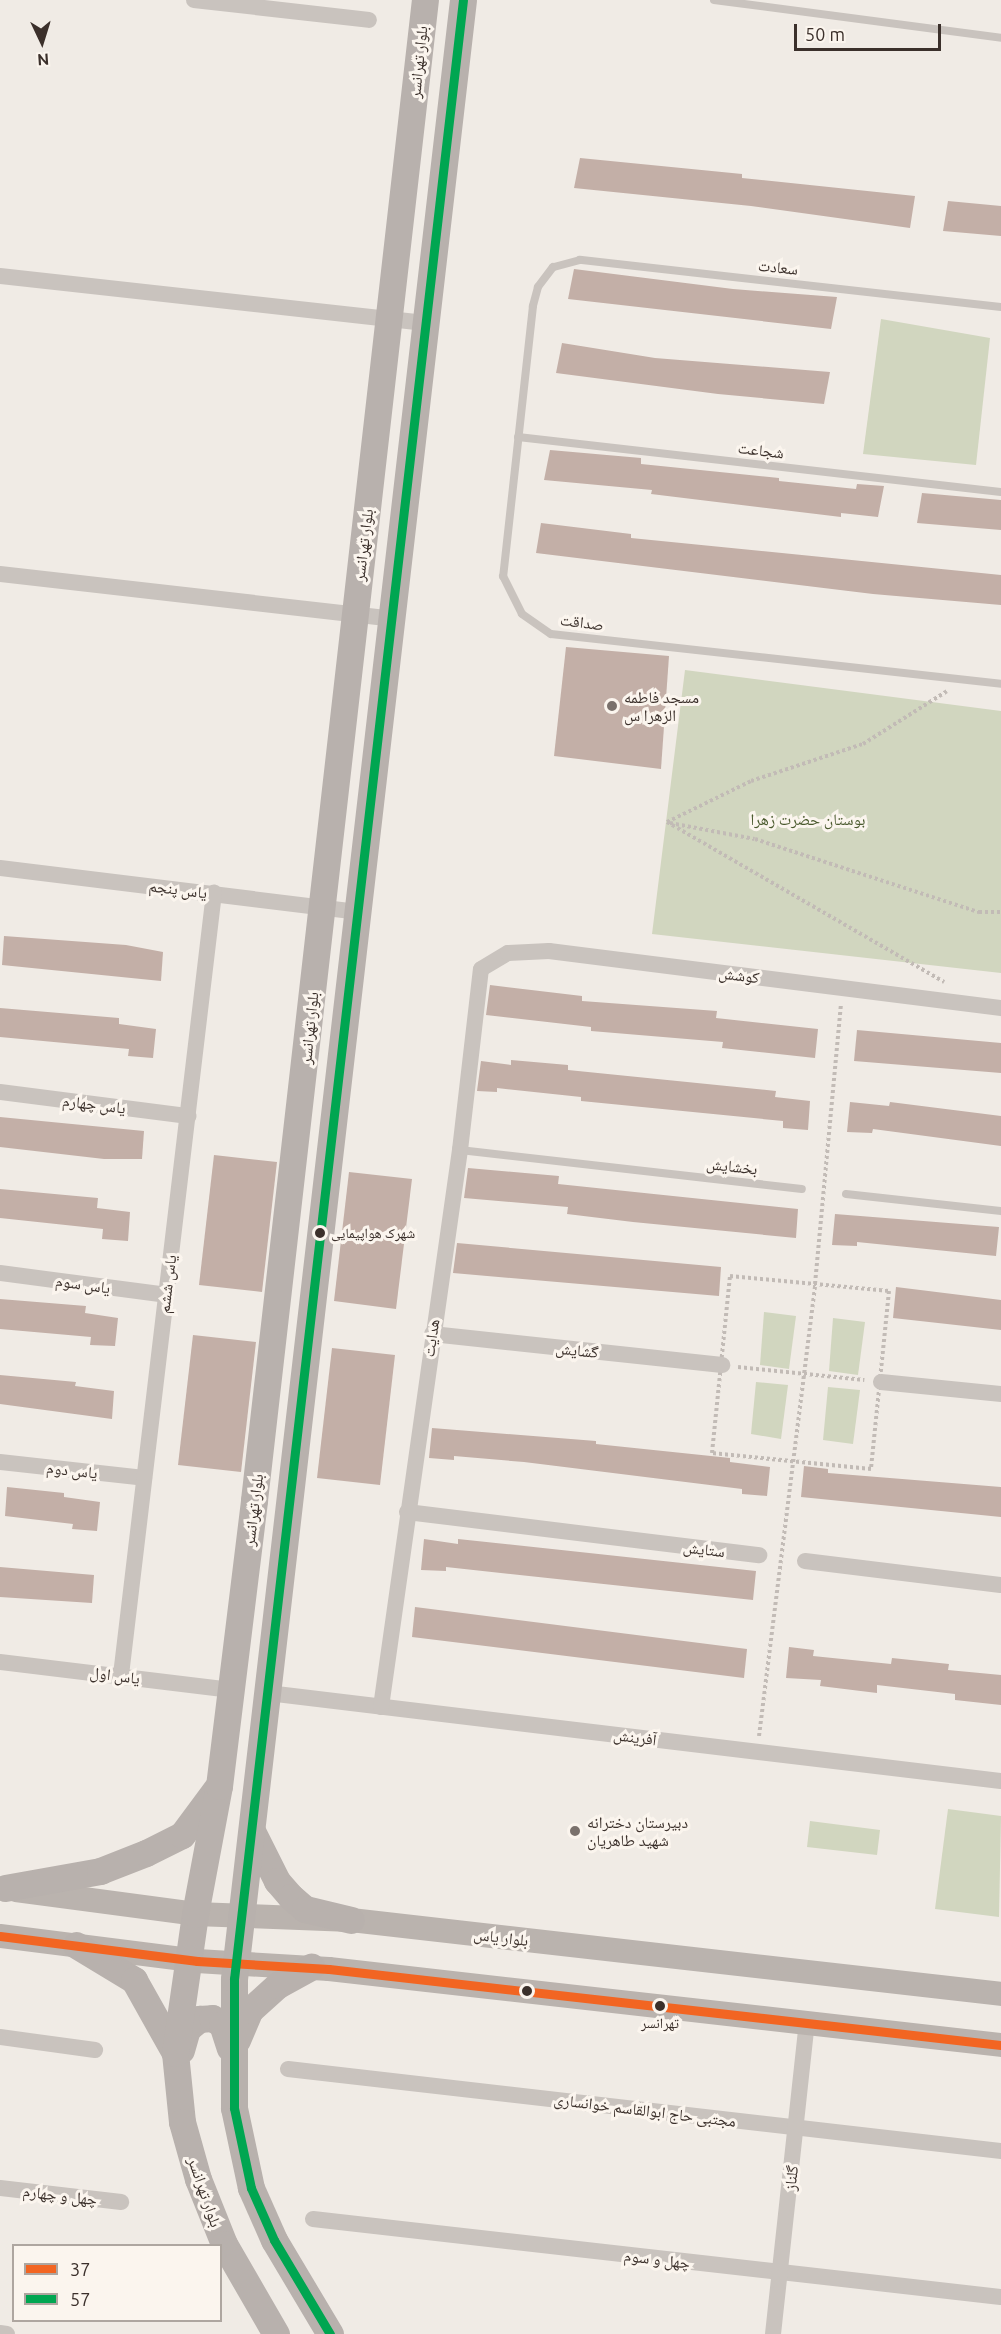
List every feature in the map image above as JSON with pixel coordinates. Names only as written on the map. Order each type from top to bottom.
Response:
[{"type":"main road","name":"بلوار تهرانسر","points":[[276,2334],[237,2271],[210,2212],[182,2122],[176,2063],[195,1914],[219,1786],[231,1690],[323,908],[425,0]]},
{"type":"main road","points":[[330,2334],[274,2240],[251,2188],[234,2108],[232,2055],[237,1961],[244,1916],[463,0]]},
{"type":"main road","points":[[2,1888],[100,1871],[146,1853],[182,1835],[219,1786]]},
{"type":"main road","points":[[252,1831],[277,1881],[291,1897],[305,1909],[351,1920]]},
{"type":"main road","name":"بلوار یاس","points":[[2,1888],[195,1914],[351,1920],[1001,1994]]},
{"type":"main road","points":[[0,1936],[190,1960],[311,1967],[807,2021],[1001,2045]]},
{"type":"main road","points":[[76,1945],[134,1980],[176,2063]]},
{"type":"main road","points":[[232,2055],[250,2010],[278,1985],[311,1967]]},
{"type":"main road","points":[[176,2063],[188,2029],[199,2019],[212,2018],[222,2024],[232,2055]]},
{"type":"street","points":[[194,0],[369,20]]},
{"type":"street","points":[[0,276],[427,323]]},
{"type":"street","points":[[0,574],[392,619]]},
{"type":"street","name":"یاس پنجم","points":[[0,868],[357,912]]},
{"type":"street","name":"یاس ششم","points":[[121,1675],[214,894]]},
{"type":"street","name":"کوشش","points":[[481,969],[508,953],[549,951],[1001,1008]]},
{"type":"street","name":"هدایت","points":[[381,1707],[432,1334],[460,1150],[481,969]]},
{"type":"street","name":"یاس چهارم","points":[[0,1092],[188,1116]]},
{"type":"street","name":"یاس سوم","points":[[0,1273],[166,1295]]},
{"type":"street","name":"گشایش","points":[[432,1334],[722,1365]]},
{"type":"street","points":[[881,1382],[1001,1394]]},
{"type":"street","name":"یاس دوم","points":[[0,1462],[144,1478]]},
{"type":"street","name":"ستایش","points":[[407,1512],[759,1555]]},
{"type":"street","points":[[805,1561],[1001,1585]]},
{"type":"street","name":"یاس اول","points":[[0,1662],[231,1690]]},
{"type":"street","name":"آفرینش","points":[[268,1693],[1001,1781]]},
{"type":"street","name":"گلناز","points":[[773,2334],[807,2021]]},
{"type":"street","points":[[0,2037],[95,2050]]},
{"type":"street","name":"مجتبی حاج ابوالقاسم خوانساری","points":[[288,2069],[1001,2151]]},
{"type":"street","name":"چهل و چهارم","points":[[0,2188],[121,2202]]},
{"type":"street","name":"چهل و سوم","points":[[313,2219],[1001,2298]]},
{"type":"street","points":[[0,2333],[7,2334]]},
{"type":"lane","points":[[714,0],[1001,38]]},
{"type":"lane","name":"سعادت","points":[[553,267],[580,260],[1001,307]]},
{"type":"lane","name":"صداقت","points":[[553,267],[538,287],[533,306],[503,576],[522,614],[551,634],[1001,684]]},
{"type":"lane","name":"شجاعت","points":[[518,437],[1001,492]]},
{"type":"lane","name":"بخشایش","points":[[460,1150],[802,1189]]},
{"type":"lane","points":[[846,1194],[1001,1211]]},
{"type":"path","points":[[667,822],[751,781],[863,744],[965,680]]},
{"type":"path","points":[[667,822],[755,839],[979,912],[1001,912]]},
{"type":"path","points":[[667,822],[947,983]]},
{"type":"path","points":[[757,1752],[815,1284],[843,988]]},
{"type":"path","points":[[802,1189],[846,1194]]},
{"type":"path","points":[[730,1276],[889,1291],[871,1469],[712,1453],[722,1365],[730,1276]]},
{"type":"path","points":[[722,1365],[881,1382]]},
{"type":"path","points":[[759,1555],[805,1561]]},
{"type":"green space","points":[[881,319],[990,338],[976,465],[863,454]]},
{"type":"green space","name":"بوستان حضرت زهرا","points":[[685,670],[1001,711],[1001,973],[652,934]]},
{"type":"green space","points":[[764,1312],[796,1316],[789,1369],[760,1365]]},
{"type":"green space","points":[[833,1318],[865,1322],[858,1375],[829,1371]]},
{"type":"green space","points":[[756,1382],[788,1385],[781,1439],[751,1434]]},
{"type":"green space","points":[[828,1387],[860,1390],[853,1444],[823,1440]]},
{"type":"green space","points":[[948,1809],[1001,1816],[999,1917],[935,1909]]},
{"type":"green space","points":[[810,1821],[880,1830],[877,1855],[807,1847]]},
{"type":"building","points":[[580,158],[742,174],[742,178],[915,196],[910,228],[751,206],[574,188]]},
{"type":"building","points":[[948,201],[1001,206],[1001,236],[943,231]]},
{"type":"building","points":[[574,269],[733,289],[837,297],[831,329],[568,299]]},
{"type":"building","points":[[562,343],[655,358],[830,372],[824,404],[718,394],[556,373]]},
{"type":"building","points":[[550,450],[641,458],[641,464],[779,478],[779,481],[856,489],[857,484],[884,486],[878,517],[841,513],[841,517],[651,494],[652,490],[544,480]]},
{"type":"building","points":[[922,493],[1001,500],[1001,530],[917,523]]},
{"type":"building","points":[[541,523],[631,534],[631,538],[1001,575],[1001,605],[873,594],[536,553]]},
{"type":"building","name":"مسجد فاطمه الزهرا س","points":[[566,647],[669,656],[661,769],[554,756]]},
{"type":"building","points":[[4,936],[126,945],[163,952],[161,981],[2,965]]},
{"type":"building","points":[[490,985],[582,996],[582,1001],[717,1011],[716,1018],[818,1029],[815,1058],[722,1048],[723,1042],[591,1031],[591,1027],[486,1015]]},
{"type":"building","points":[[0,1008],[119,1018],[119,1024],[156,1029],[153,1058],[128,1056],[129,1049],[0,1037]]},
{"type":"building","points":[[857,1030],[1001,1043],[1001,1073],[854,1061]]},
{"type":"building","points":[[511,1060],[568,1065],[568,1070],[776,1091],[775,1097],[810,1101],[808,1130],[783,1128],[783,1121],[581,1101],[581,1097],[497,1088],[497,1092],[477,1091],[481,1061],[511,1065]]},
{"type":"building","points":[[850,1102],[889,1106],[890,1102],[1001,1116],[1001,1146],[873,1129],[872,1133],[847,1132]]},
{"type":"building","points":[[0,1117],[144,1131],[142,1159],[104,1159],[0,1147]]},
{"type":"building","points":[[214,1155],[277,1162],[262,1292],[199,1285]]},
{"type":"building","points":[[468,1168],[559,1176],[558,1184],[798,1209],[796,1238],[633,1222],[567,1214],[568,1207],[464,1198]]},
{"type":"building","points":[[349,1172],[412,1179],[396,1309],[334,1301]]},
{"type":"building","points":[[0,1189],[98,1198],[97,1208],[130,1212],[128,1241],[102,1239],[103,1229],[0,1218]]},
{"type":"building","points":[[835,1214],[999,1227],[996,1256],[857,1242],[857,1246],[832,1245]]},
{"type":"building","points":[[457,1243],[721,1267],[719,1296],[453,1273]]},
{"type":"building","points":[[896,1287],[1001,1300],[1001,1330],[893,1318]]},
{"type":"building","points":[[0,1299],[86,1306],[85,1313],[118,1318],[115,1346],[90,1345],[91,1337],[0,1329]]},
{"type":"building","points":[[193,1335],[256,1342],[241,1472],[178,1465]]},
{"type":"building","points":[[332,1348],[395,1355],[380,1485],[317,1478]]},
{"type":"building","points":[[0,1375],[76,1382],[75,1386],[114,1391],[112,1419],[0,1404]]},
{"type":"building","points":[[432,1428],[596,1441],[596,1444],[730,1458],[730,1462],[770,1467],[767,1496],[742,1494],[742,1489],[524,1462],[454,1456],[454,1460],[429,1458]]},
{"type":"building","points":[[804,1466],[828,1469],[828,1473],[1001,1487],[1001,1517],[801,1497]]},
{"type":"building","points":[[7,1487],[64,1493],[64,1497],[100,1502],[97,1531],[72,1529],[73,1524],[5,1516]]},
{"type":"building","points":[[424,1539],[458,1544],[458,1539],[756,1571],[753,1600],[446,1567],[446,1571],[421,1570]]},
{"type":"building","points":[[0,1567],[94,1575],[92,1603],[0,1597]]},
{"type":"building","points":[[415,1607],[747,1649],[744,1678],[412,1637]]},
{"type":"building","points":[[789,1647],[814,1650],[813,1656],[891,1664],[892,1658],[949,1664],[948,1670],[1001,1675],[1001,1705],[955,1700],[955,1694],[877,1685],[877,1693],[820,1686],[821,1680],[786,1678]]},
{"type":"transit line","name":"57","points":[[330,2334],[274,2240],[251,2188],[234,2108],[234,1979],[463,0]]},
{"type":"transit line","name":"37","points":[[0,1936],[197,1961],[329,1969],[1001,2045]]},
{"type":"place","name":"مسجد فاطمه الزهرا س","points":[[612,706]]},
{"type":"place","name":"شهرک هواپیمایی","points":[[320,1233]]},
{"type":"place","name":"دبیرستان دخترانه شهید طاهریان","points":[[575,1831]]},
{"type":"place","name":"تهرانسر","points":[[660,2006]]}]
